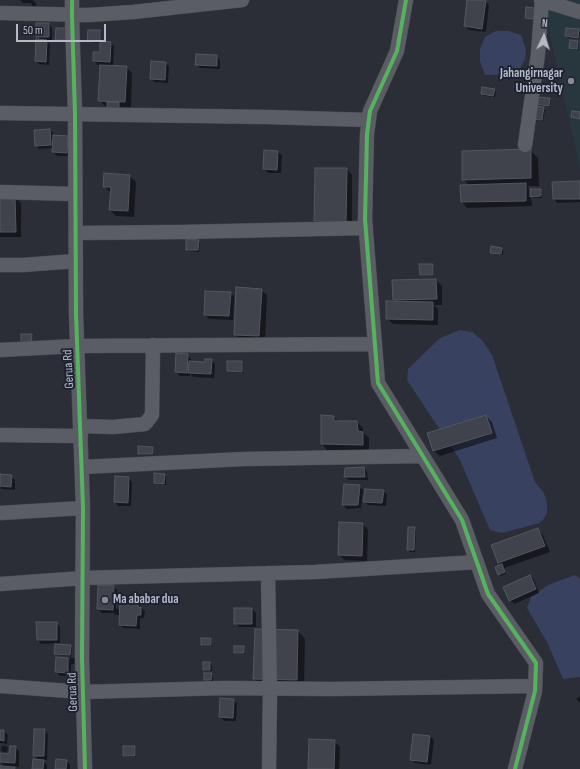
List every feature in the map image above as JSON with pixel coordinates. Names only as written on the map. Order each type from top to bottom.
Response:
[{"type":"street","name":"Gerua Rd","points":[[72,0],[75,114],[76,262],[84,508],[83,692],[85,769]]},
{"type":"street","points":[[0,13],[72,16],[132,12],[242,0]]},
{"type":"street","points":[[406,0],[397,51],[370,111],[367,142],[366,228],[378,384],[462,520],[488,594],[536,663],[535,691],[515,769]]},
{"type":"street","points":[[525,145],[538,54],[542,0],[580,12]]},
{"type":"street","points":[[0,113],[369,120]]},
{"type":"street","points":[[0,192],[75,194]]},
{"type":"street","points":[[76,233],[366,228]]},
{"type":"street","points":[[0,265],[76,262]]},
{"type":"street","points":[[0,350],[78,346],[375,344]]},
{"type":"street","points":[[0,435],[81,431],[145,424],[152,415],[153,345]]},
{"type":"street","points":[[82,467],[244,459],[422,456]]},
{"type":"street","points":[[0,514],[84,508]]},
{"type":"street","points":[[0,584],[83,578],[323,572],[477,562]]},
{"type":"street","points":[[268,573],[270,688],[269,769]]},
{"type":"street","points":[[0,686],[83,692],[223,688],[332,689],[535,686]]},
{"type":"shaded area","name":"Jahangirnagar University","points":[[542,0],[580,0],[580,169]]},
{"type":"water","points":[[496,31],[508,31],[521,35],[526,50],[525,59],[520,69],[496,75],[485,75],[480,61],[480,49],[485,37]]},
{"type":"water","points":[[460,330],[472,332],[482,340],[492,355],[535,482],[544,493],[547,503],[547,513],[543,520],[539,523],[502,533],[490,530],[460,460],[407,380],[408,369],[440,338]]},
{"type":"water","points":[[575,575],[580,579],[580,677],[563,679],[547,642],[527,608],[531,597],[548,585]]},
{"type":"building","points":[[467,0],[486,0],[482,29],[464,26]]},
{"type":"building","points":[[526,7],[541,9],[539,20],[525,18]]},
{"type":"building","points":[[36,23],[49,23],[49,37],[36,37]]},
{"type":"building","points":[[56,28],[69,28],[69,40],[55,40]]},
{"type":"building","points":[[566,28],[579,29],[578,38],[565,36]]},
{"type":"building","points":[[88,30],[100,30],[100,41],[87,41]]},
{"type":"building","points":[[36,39],[47,40],[46,62],[35,61]]},
{"type":"building","points":[[570,40],[578,41],[577,49],[569,48]]},
{"type":"building","points":[[100,41],[111,42],[110,62],[93,61],[93,52],[100,52]]},
{"type":"building","points":[[196,54],[217,55],[217,66],[195,65]]},
{"type":"building","points":[[151,61],[166,62],[165,80],[150,79]]},
{"type":"building","points":[[100,65],[127,66],[125,102],[98,101]]},
{"type":"building","points":[[482,87],[495,89],[493,96],[481,94]]},
{"type":"building","points":[[537,97],[550,98],[549,106],[536,104]]},
{"type":"building","points":[[107,102],[119,102],[119,110],[107,110]]},
{"type":"building","points":[[533,106],[544,107],[542,120],[531,119]]},
{"type":"building","points":[[572,111],[580,112],[580,119],[571,117]]},
{"type":"building","points":[[50,129],[51,145],[35,146],[34,130]]},
{"type":"building","points":[[53,135],[68,136],[67,153],[52,152]]},
{"type":"building","points":[[531,149],[531,178],[462,180],[462,151]]},
{"type":"building","points":[[264,150],[278,151],[277,170],[263,169]]},
{"type":"building","points":[[315,168],[347,168],[346,222],[314,221]]},
{"type":"building","points":[[104,173],[130,175],[128,211],[109,210],[111,187],[103,187]]},
{"type":"building","points":[[580,181],[580,199],[553,199],[552,182]]},
{"type":"building","points":[[526,183],[526,201],[461,202],[460,185]]},
{"type":"building","points":[[530,189],[541,189],[541,196],[530,197]]},
{"type":"building","points":[[15,196],[16,232],[0,232],[0,197]]},
{"type":"building","points":[[186,239],[199,240],[198,250],[186,250]]},
{"type":"building","points":[[491,246],[502,248],[501,254],[490,253]]},
{"type":"building","points":[[419,264],[433,264],[433,275],[420,275]]},
{"type":"building","points":[[436,279],[437,299],[393,300],[392,280]]},
{"type":"building","points":[[236,287],[262,289],[259,336],[234,335]]},
{"type":"building","points":[[205,291],[231,292],[229,316],[204,315]]},
{"type":"building","points":[[386,301],[433,302],[433,320],[386,319]]},
{"type":"building","points":[[21,334],[32,334],[31,344],[21,343]]},
{"type":"building","points":[[176,353],[188,354],[187,373],[175,372]]},
{"type":"building","points":[[205,359],[212,359],[211,374],[188,373],[189,361],[205,362]]},
{"type":"building","points":[[227,361],[242,361],[242,372],[227,371]]},
{"type":"building","points":[[321,415],[334,416],[334,421],[357,421],[358,431],[363,432],[363,445],[321,444]]},
{"type":"building","points":[[486,415],[492,433],[433,451],[427,433]]},
{"type":"building","points":[[138,446],[153,447],[153,454],[138,454]]},
{"type":"building","points":[[364,467],[365,477],[344,477],[345,468]]},
{"type":"building","points":[[154,473],[165,474],[164,484],[154,483]]},
{"type":"building","points":[[0,474],[12,475],[11,487],[0,486]]},
{"type":"building","points":[[115,476],[129,477],[128,503],[114,502]]},
{"type":"building","points":[[344,484],[360,485],[358,505],[342,505]]},
{"type":"building","points":[[365,489],[384,490],[382,503],[363,502]]},
{"type":"building","points":[[339,522],[363,523],[362,556],[338,555]]},
{"type":"building","points":[[408,527],[415,527],[414,550],[407,550]]},
{"type":"building","points":[[538,528],[545,546],[498,563],[491,545]]},
{"type":"building","points":[[502,564],[505,572],[498,575],[495,567]]},
{"type":"building","points":[[530,575],[536,589],[509,601],[503,587]]},
{"type":"building","points":[[98,585],[114,585],[113,610],[97,609]]},
{"type":"building","points":[[120,598],[138,599],[138,607],[141,607],[141,615],[137,615],[136,626],[119,625]]},
{"type":"building","points":[[234,608],[252,608],[252,624],[234,624]]},
{"type":"building","points":[[36,622],[57,622],[57,640],[37,640]]},
{"type":"building","points":[[255,629],[298,630],[297,680],[253,679]]},
{"type":"building","points":[[201,638],[211,638],[211,645],[201,645]]},
{"type":"building","points":[[55,644],[71,645],[70,655],[54,654]]},
{"type":"building","points":[[234,646],[244,646],[244,653],[234,653]]},
{"type":"building","points":[[56,657],[68,658],[68,673],[55,672]]},
{"type":"building","points":[[203,662],[210,662],[210,670],[203,670]]},
{"type":"building","points":[[204,673],[212,673],[211,680],[204,680]]},
{"type":"building","points":[[220,698],[234,699],[233,718],[219,717]]},
{"type":"building","points":[[34,729],[45,729],[44,756],[33,756]]},
{"type":"building","points":[[0,730],[4,730],[4,741],[0,740]]},
{"type":"building","points":[[413,734],[430,736],[427,762],[410,760]]},
{"type":"building","points":[[309,739],[335,740],[334,769],[308,769]]},
{"type":"building","points":[[10,746],[16,746],[15,763],[0,762],[0,753],[9,754]]},
{"type":"building","points":[[123,746],[135,746],[135,756],[123,756]]},
{"type":"building","points":[[33,759],[44,760],[43,769],[32,769]]},
{"type":"building","points":[[56,759],[67,760],[66,769],[55,769]]},
{"type":"building","points":[[0,766],[15,767],[15,769],[0,769]]},
{"type":"cycle path","points":[[72,0],[75,114],[76,314],[83,508],[82,658],[85,769]]},
{"type":"cycle path","points":[[406,0],[397,51],[370,111],[367,134],[365,219],[378,383],[462,520],[488,594],[536,663],[535,691],[515,769]]},
{"type":"place","name":"Jahangirnagar University","points":[[571,81]]},
{"type":"place","name":"Ma ababar dua","points":[[105,600]]}]
